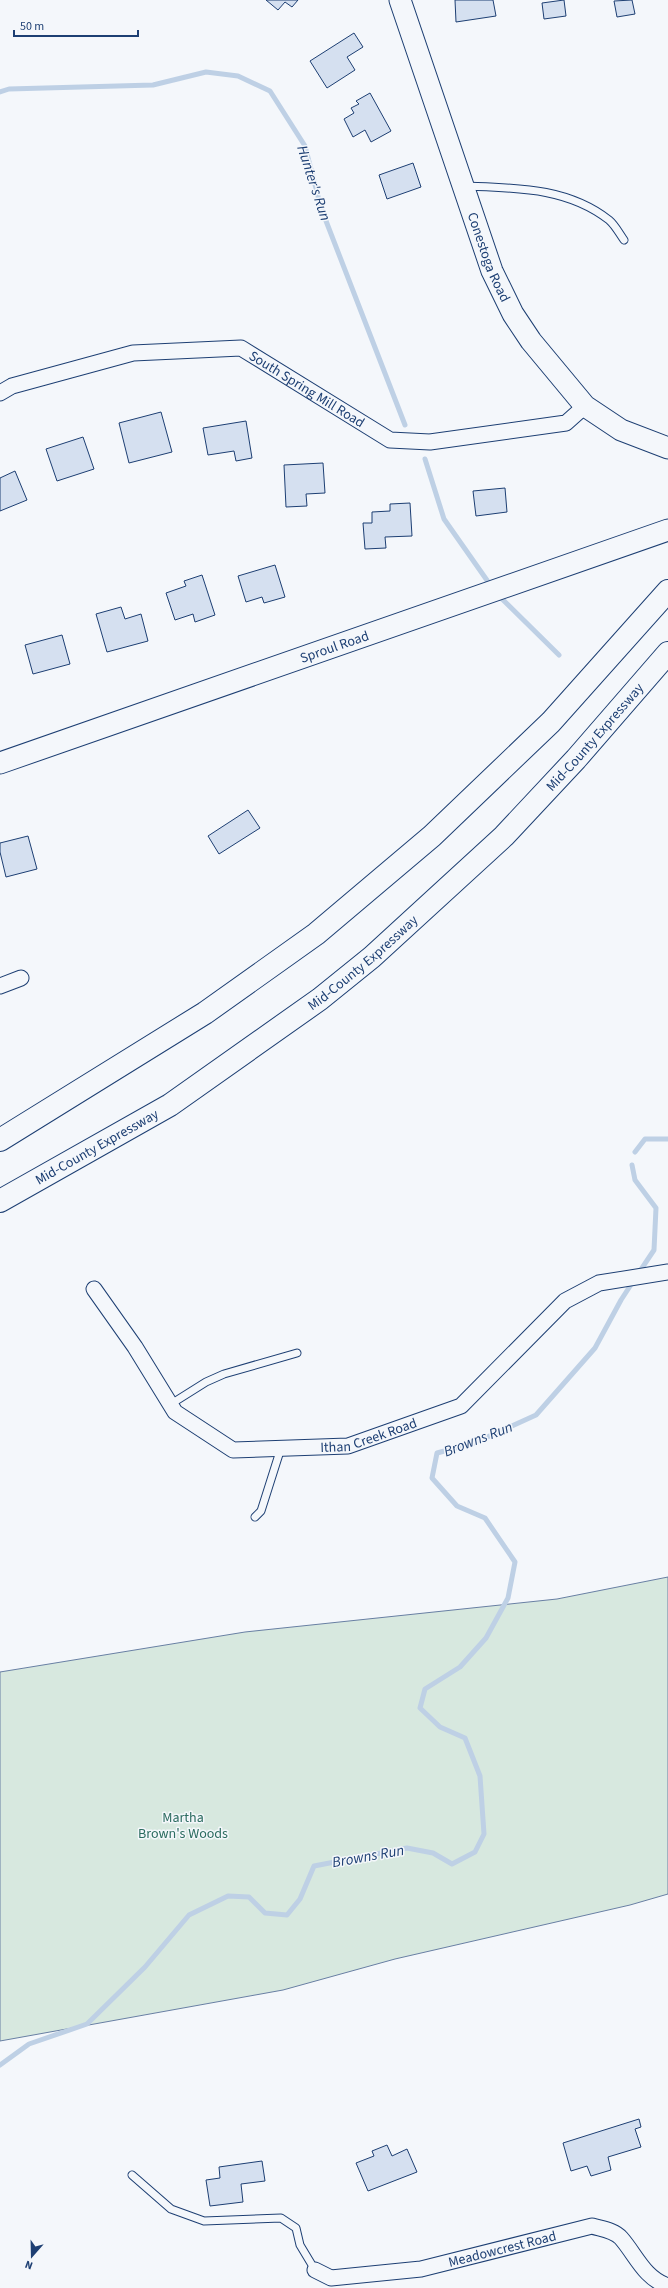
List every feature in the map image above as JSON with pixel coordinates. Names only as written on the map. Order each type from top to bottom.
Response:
[{"type":"highway","points":[[0,1140],[205,1013],[316,934],[432,836],[551,722],[668,591]]},
{"type":"highway","name":"Mid-County Expressway","points":[[0,1201],[170,1105],[320,998],[372,956],[504,836],[576,759],[668,653]]},
{"type":"highway","points":[[0,1217],[170,1105]]},
{"type":"main road","name":"Conestoga Road","points":[[400,0],[492,271],[513,314],[531,341],[585,406],[621,430],[668,448]]},
{"type":"main road","name":"Sproul Road","points":[[0,763],[668,530]]},
{"type":"street","name":"South Spring Mill Road","points":[[0,393],[12,386],[133,352],[241,348],[390,440],[430,442],[566,423],[585,406]]},
{"type":"street","points":[[0,986],[20,978]]},
{"type":"street","name":"Ithan Creek Road","points":[[94,1289],[135,1347],[175,1412],[233,1450],[348,1446],[461,1406],[565,1301],[599,1283],[668,1272]]},
{"type":"street","name":"Meadowcrest Road","points":[[315,2270],[331,2278],[421,2269],[592,2226],[608,2230],[620,2237],[645,2272],[668,2286]]},
{"type":"lane","points":[[462,186],[532,189],[579,202],[610,221],[624,240]]},
{"type":"lane","points":[[171,1404],[206,1382],[224,1374],[297,1353]]},
{"type":"lane","points":[[255,1517],[261,1512],[281,1448]]},
{"type":"lane","points":[[132,2175],[171,2209],[204,2221],[281,2218],[296,2228],[300,2245],[315,2270]]},
{"type":"green space","name":"Martha Brown's Woods","points":[[668,1577],[668,1894],[630,1905],[395,1959],[283,1990],[0,2041],[0,1672],[245,1632],[557,1599]]},
{"type":"building","points":[[266,0],[298,0],[292,7],[285,2],[278,10]]},
{"type":"building","points":[[455,0],[493,0],[496,16],[456,22]]},
{"type":"building","points":[[564,0],[566,16],[544,19],[542,3]]},
{"type":"building","points":[[632,0],[635,14],[617,17],[614,1]]},
{"type":"building","points":[[354,33],[363,47],[347,57],[355,70],[327,88],[310,61]]},
{"type":"building","points":[[370,93],[391,131],[371,142],[365,130],[353,137],[344,119],[354,113],[351,108],[359,104],[356,101]]},
{"type":"building","points":[[413,163],[421,187],[387,199],[379,175]]},
{"type":"building","points":[[161,412],[172,452],[129,463],[119,423]]},
{"type":"building","points":[[246,421],[252,458],[236,461],[234,451],[208,455],[203,428]]},
{"type":"building","points":[[83,437],[94,469],[57,481],[46,449]]},
{"type":"building","points":[[323,463],[325,493],[306,494],[307,506],[286,507],[284,465]]},
{"type":"building","points":[[15,471],[27,500],[0,511],[0,478]]},
{"type":"building","points":[[505,488],[507,512],[476,516],[473,491]]},
{"type":"building","points":[[410,503],[412,536],[385,537],[386,548],[365,549],[363,523],[372,523],[372,512],[390,511],[390,504]]},
{"type":"building","points":[[275,565],[285,597],[264,603],[262,597],[246,602],[238,576]]},
{"type":"building","points":[[202,575],[215,615],[195,622],[193,614],[175,620],[166,593],[186,586],[184,581]]},
{"type":"building","points":[[121,607],[125,619],[141,614],[148,641],[107,652],[96,614]]},
{"type":"building","points":[[62,635],[70,664],[33,674],[25,645]]},
{"type":"building","points":[[248,810],[260,828],[219,854],[208,836]]},
{"type":"building","points":[[28,836],[37,869],[6,877],[0,852],[0,843]]},
{"type":"building","points":[[639,2119],[641,2127],[635,2129],[641,2147],[608,2157],[611,2170],[591,2176],[587,2166],[571,2171],[563,2143]]},
{"type":"building","points":[[387,2145],[392,2156],[407,2149],[417,2172],[368,2191],[356,2163],[374,2156],[372,2151]]},
{"type":"building","points":[[262,2161],[265,2181],[241,2184],[243,2202],[210,2206],[206,2180],[220,2178],[219,2167]]},
{"type":"waterway","name":"Hunter's Run","points":[[0,92],[9,89],[153,85],[206,72],[238,76],[270,91],[305,146],[321,208],[405,425]]},
{"type":"waterway","points":[[425,459],[444,519],[491,586]]},
{"type":"waterway","points":[[497,594],[559,655]]},
{"type":"waterway","name":"Browns Run","points":[[635,1152],[645,1139],[668,1139]]},
{"type":"waterway","name":"Browns Run","points":[[632,1165],[635,1180],[656,1208],[654,1250],[638,1274]]},
{"type":"waterway","name":"Browns Run","points":[[0,2065],[29,2044],[87,2024],[145,1967],[189,1915],[228,1896],[249,1897],[265,1913],[287,1915],[300,1899],[314,1866],[407,1848],[433,1853],[452,1864],[475,1852],[484,1834],[480,1776],[465,1738],[440,1727],[420,1708],[425,1689],[460,1667],[486,1638],[508,1598],[515,1562],[485,1518],[457,1506],[432,1478],[437,1453],[474,1443],[536,1415],[595,1348],[621,1300],[634,1280]]}]
